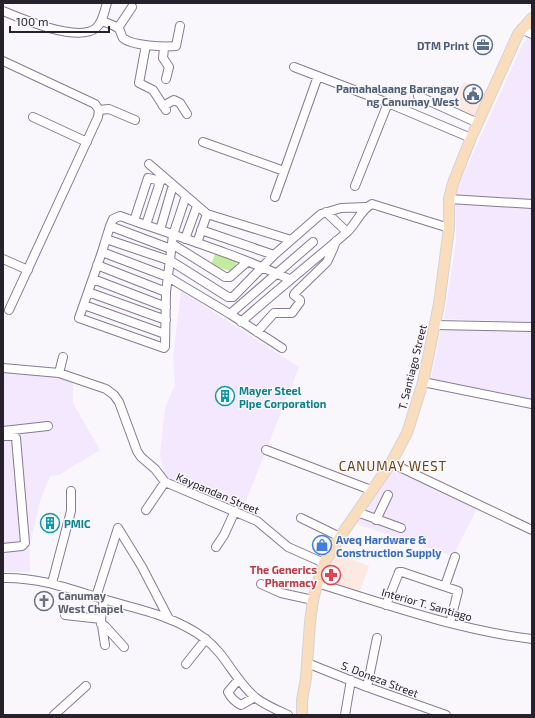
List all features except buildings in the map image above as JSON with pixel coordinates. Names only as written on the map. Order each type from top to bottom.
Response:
[{"type":"main road","name":"T. Santiago Street","points":[[302,715],[302,700],[306,678],[313,600],[324,563],[371,490],[391,463],[407,433],[423,382],[439,304],[449,228],[449,199],[456,174],[502,68],[521,29],[532,18]]},
{"type":"street","points":[[3,11],[45,28],[86,33],[95,29],[102,21],[106,3]]},
{"type":"street","points":[[118,28],[132,7]]},
{"type":"street","points":[[102,21],[118,28],[123,38],[146,45],[164,48],[176,46],[180,26]]},
{"type":"street","points":[[521,29],[532,34]]},
{"type":"street","points":[[146,45],[139,83],[153,90],[165,108],[174,100],[180,103],[187,114]]},
{"type":"street","points":[[164,48],[163,58],[169,67],[166,79]]},
{"type":"street","points":[[3,61],[95,104],[98,110],[98,117],[87,142],[9,310]]},
{"type":"street","points":[[294,67],[388,103],[471,138]]},
{"type":"street","points":[[275,197],[318,76]]},
{"type":"street","points":[[418,96],[478,123]]},
{"type":"street","points":[[355,186],[388,103]]},
{"type":"street","points":[[98,110],[109,109],[135,120]]},
{"type":"street","points":[[32,117],[87,142]]},
{"type":"street","points":[[203,142],[284,171]]},
{"type":"street","points":[[149,164],[162,178],[174,185],[207,214],[291,240]]},
{"type":"street","points":[[134,221],[148,178],[162,178]]},
{"type":"street","points":[[146,225],[162,178]]},
{"type":"street","points":[[160,230],[174,185]]},
{"type":"street","points":[[186,196],[173,235],[166,292],[166,345],[164,348],[80,318],[110,226],[113,219],[120,216],[173,235],[185,239],[247,262],[289,279]]},
{"type":"street","points":[[449,199],[532,204]]},
{"type":"street","points":[[242,322],[289,279],[347,232],[366,208],[372,204],[449,228]]},
{"type":"street","points":[[185,239],[197,206]]},
{"type":"street","points":[[106,239],[170,261],[228,297],[232,296],[274,255],[321,214],[341,208],[366,208]]},
{"type":"street","points":[[326,212],[347,232]]},
{"type":"street","points":[[197,244],[207,214]]},
{"type":"street","points":[[110,226],[172,246],[225,276],[230,276],[247,262]]},
{"type":"street","points":[[202,230],[274,255]]},
{"type":"street","points":[[257,332],[274,313],[292,313],[300,302],[300,300],[294,295],[295,293],[327,262],[336,241]]},
{"type":"street","points":[[230,314],[313,242]]},
{"type":"street","points":[[102,252],[168,277],[230,314],[282,348]]},
{"type":"street","points":[[3,259],[28,270]]},
{"type":"street","points":[[98,266],[166,292]]},
{"type":"street","points":[[93,279],[166,307]]},
{"type":"street","points":[[88,292],[166,320]]},
{"type":"street","points":[[84,305],[165,334]]},
{"type":"street","points":[[435,325],[532,327]]},
{"type":"street","points":[[59,373],[63,357]]},
{"type":"street","name":"Kaypandan Street","points":[[3,368],[59,373],[106,389],[114,395],[119,402],[137,451],[141,457],[155,469],[165,482],[257,521],[288,547],[324,563]]},
{"type":"street","points":[[423,382],[532,404]]},
{"type":"street","points":[[3,431],[48,426]]},
{"type":"street","points":[[3,436],[13,436],[16,438],[25,543],[22,546],[3,548]]},
{"type":"street","points":[[266,450],[371,490]]},
{"type":"street","points":[[391,463],[532,530]]},
{"type":"street","points":[[146,510],[165,482]]},
{"type":"street","points":[[52,583],[71,511],[71,490]]},
{"type":"street","points":[[376,520],[388,495]]},
{"type":"street","points":[[216,546],[224,535],[235,511]]},
{"type":"street","points":[[357,512],[401,528]]},
{"type":"street","points":[[301,518],[340,537]]},
{"type":"street","points":[[105,645],[101,621],[100,598],[118,528],[142,567],[169,619]]},
{"type":"street","points":[[445,586],[455,557]]},
{"type":"street","points":[[386,605],[399,572],[402,572],[457,590],[459,592],[450,624]]},
{"type":"street","points":[[3,578],[29,579],[52,583],[145,610],[192,630],[206,639],[255,697],[288,715]]},
{"type":"street","name":"Interior T. Santiago","points":[[318,583],[450,624],[506,636],[532,639]]},
{"type":"street","points":[[261,584],[281,593],[313,600]]},
{"type":"street","points":[[65,615],[101,621],[124,647]]},
{"type":"street","points":[[367,687],[377,638]]},
{"type":"street","points":[[186,664],[206,639]]},
{"type":"street","name":"S. Doneza Street","points":[[307,663],[443,715]]},
{"type":"street","points":[[239,679],[230,688],[228,692],[230,696],[237,703],[242,705],[255,697]]},
{"type":"street","points":[[345,715],[351,680]]},
{"type":"street","points":[[54,715],[86,686]]},
{"type":"shaded area","points":[[532,32],[532,322],[444,319],[456,241],[455,193],[522,45]]},
{"type":"shaded area","points":[[464,82],[489,93],[478,118],[453,107]]},
{"type":"shaded area","name":"Mayer Steel Pipe Corporation","points":[[181,291],[299,367],[242,511],[165,477],[160,455],[165,408],[175,385],[173,357]]},
{"type":"shaded area","points":[[441,328],[532,331],[532,399],[431,379]]},
{"type":"shaded area","points":[[3,372],[48,375],[73,380],[73,403],[100,450],[59,475],[50,476],[40,501],[30,545],[30,572],[3,572]]},
{"type":"shaded area","points":[[397,470],[477,509],[453,556],[356,524],[392,472]]},
{"type":"shaded area","points":[[336,553],[369,566],[359,593],[324,582],[330,563]]},
{"type":"green space","points":[[215,254],[237,261],[233,272],[211,265]]},
{"type":"place","name":"DTM Print","points":[[483,45]]},
{"type":"place","name":"Pamahalaang Barangay ng Canumay West","points":[[473,94]]},
{"type":"place","name":"Mayer Steel Pipe Corporation","points":[[225,396]]},
{"type":"place","name":"PMIC","points":[[50,523]]},
{"type":"place","name":"Aveq Hardware & Construction Supply","points":[[322,545]]},
{"type":"place","name":"The Generics Pharmacy","points":[[331,575]]},
{"type":"place","name":"Canumay West Chapel","points":[[44,601]]},
{"type":"district","name":"CANUMAY WEST","points":[[393,466]]}]
